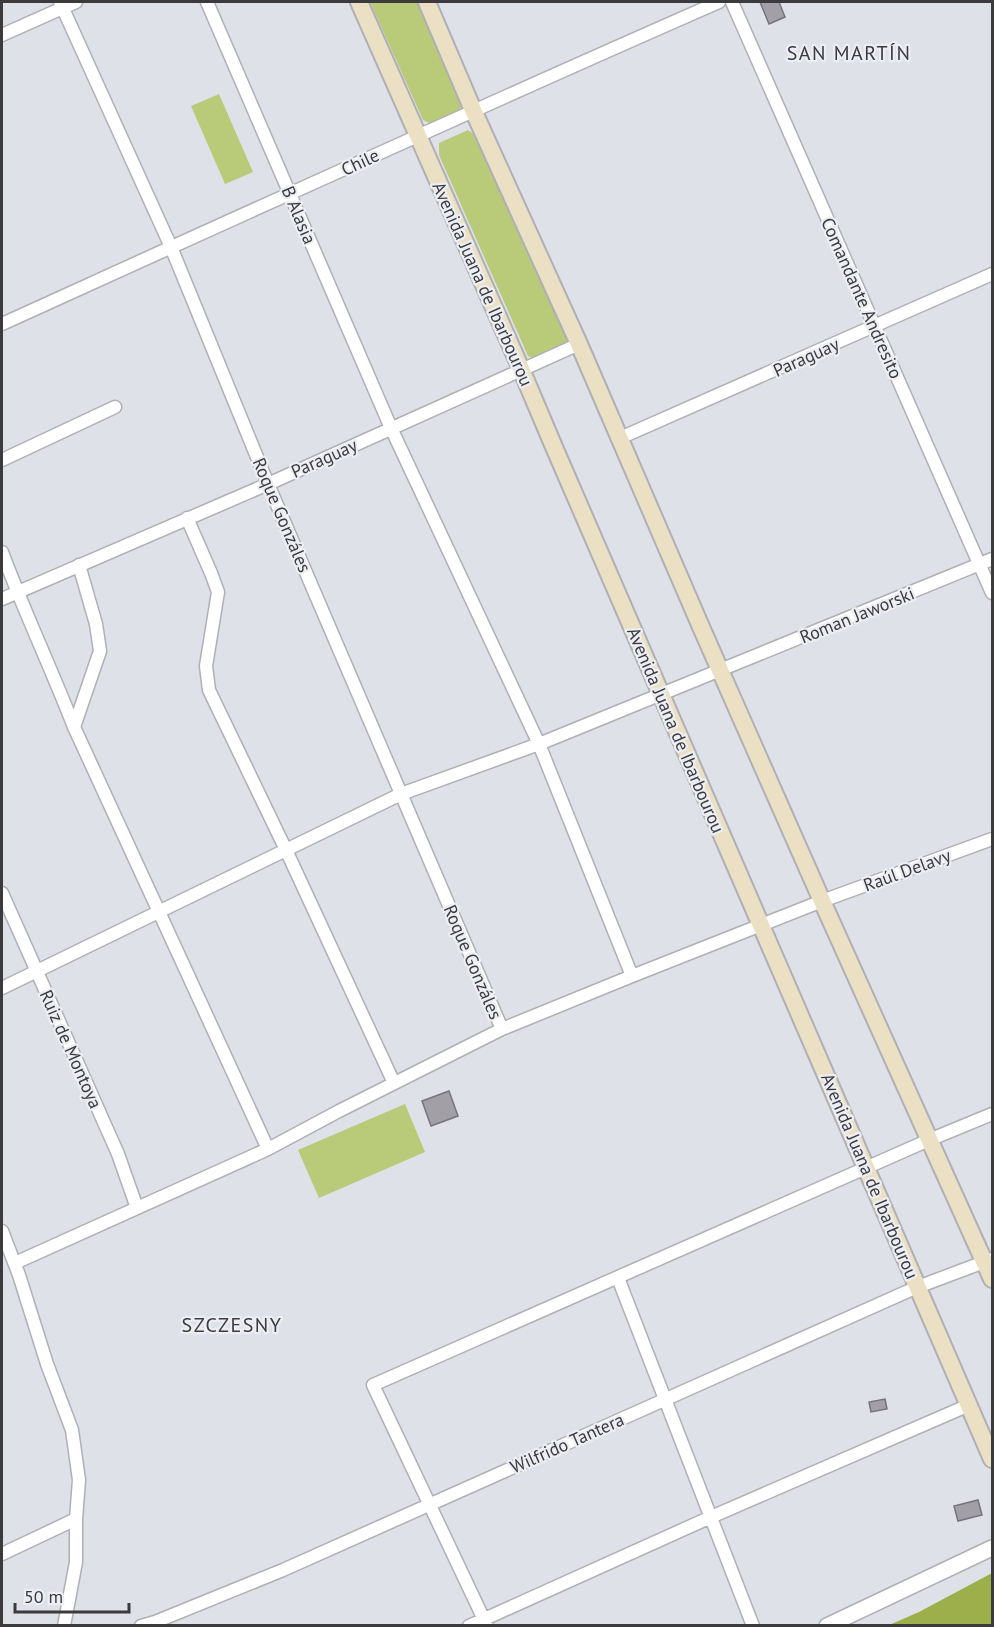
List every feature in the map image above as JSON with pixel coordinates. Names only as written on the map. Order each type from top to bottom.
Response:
[{"type":"main road","name":"Avenida Juana de Ibarbourou","points":[[359,2],[521,369],[993,1459]]},
{"type":"main road","points":[[426,2],[579,344],[822,901],[929,1140],[989,1260],[993,1279]]},
{"type":"street","points":[[2,35],[62,4],[76,2]]},
{"type":"street","name":"B Alasia","points":[[207,2],[391,428],[539,744],[632,976]]},
{"type":"street","name":"Chile","points":[[2,324],[473,110],[719,2]]},
{"type":"street","name":"Comandante Andresito","points":[[732,2],[993,593]]},
{"type":"street","name":"Roque Gonzáles","points":[[62,4],[171,247],[268,484],[502,1029]]},
{"type":"street","name":"Paraguay","points":[[620,438],[993,274]]},
{"type":"street","name":"Paraguay","points":[[2,599],[268,484],[579,344]]},
{"type":"street","points":[[2,460],[115,407]]},
{"type":"street","points":[[187,518],[218,592],[206,666],[209,690],[394,1083]]},
{"type":"street","points":[[2,552],[74,727],[268,1149],[15,1263]]},
{"type":"street","name":"Roman Jaworski","points":[[2,988],[401,794],[539,744],[993,559]]},
{"type":"street","points":[[74,727],[100,651],[96,624],[79,565]]},
{"type":"street","name":"Raúl Delavy","points":[[268,1149],[502,1029],[822,901],[993,839]]},
{"type":"street","name":"Ruiz de Montoya","points":[[2,893],[118,1154],[137,1208]]},
{"type":"street","points":[[485,1622],[373,1385],[929,1140],[993,1114]]},
{"type":"street","points":[[2,1231],[15,1263],[46,1364],[72,1430],[79,1480],[75,1519],[76,1562],[63,1626]]},
{"type":"street","name":"Wilfrido Tantera","points":[[141,1626],[283,1570],[918,1287],[989,1260]]},
{"type":"street","points":[[618,1278],[753,1626]]},
{"type":"street","points":[[469,1626],[485,1622],[711,1517],[969,1405]]},
{"type":"street","points":[[2,1554],[75,1519]]},
{"type":"street","points":[[827,1626],[993,1548]]},
{"type":"green space","points":[[370,2],[418,2],[461,100],[462,112],[435,126],[423,120]]},
{"type":"green space","points":[[219,94],[253,172],[225,184],[191,106]]},
{"type":"green space","points":[[468,130],[481,140],[566,336],[568,348],[541,362],[528,356],[439,155],[439,143]]},
{"type":"green space","points":[[405,1104],[425,1152],[319,1198],[298,1150]]},
{"type":"green space","points":[[992,1573],[992,1625],[889,1625],[919,1612]]},
{"type":"building","points":[[760,2],[779,2],[785,17],[769,24]]},
{"type":"building","points":[[449,1091],[458,1116],[431,1126],[422,1101]]},
{"type":"building","points":[[885,1399],[887,1409],[871,1412],[869,1402]]},
{"type":"building","points":[[978,1500],[982,1515],[958,1521],[954,1506]]},
{"type":"district","name":"SAN MARTÍN","points":[[849,53]]},
{"type":"district","name":"SZCZESNY","points":[[232,1325]]}]
